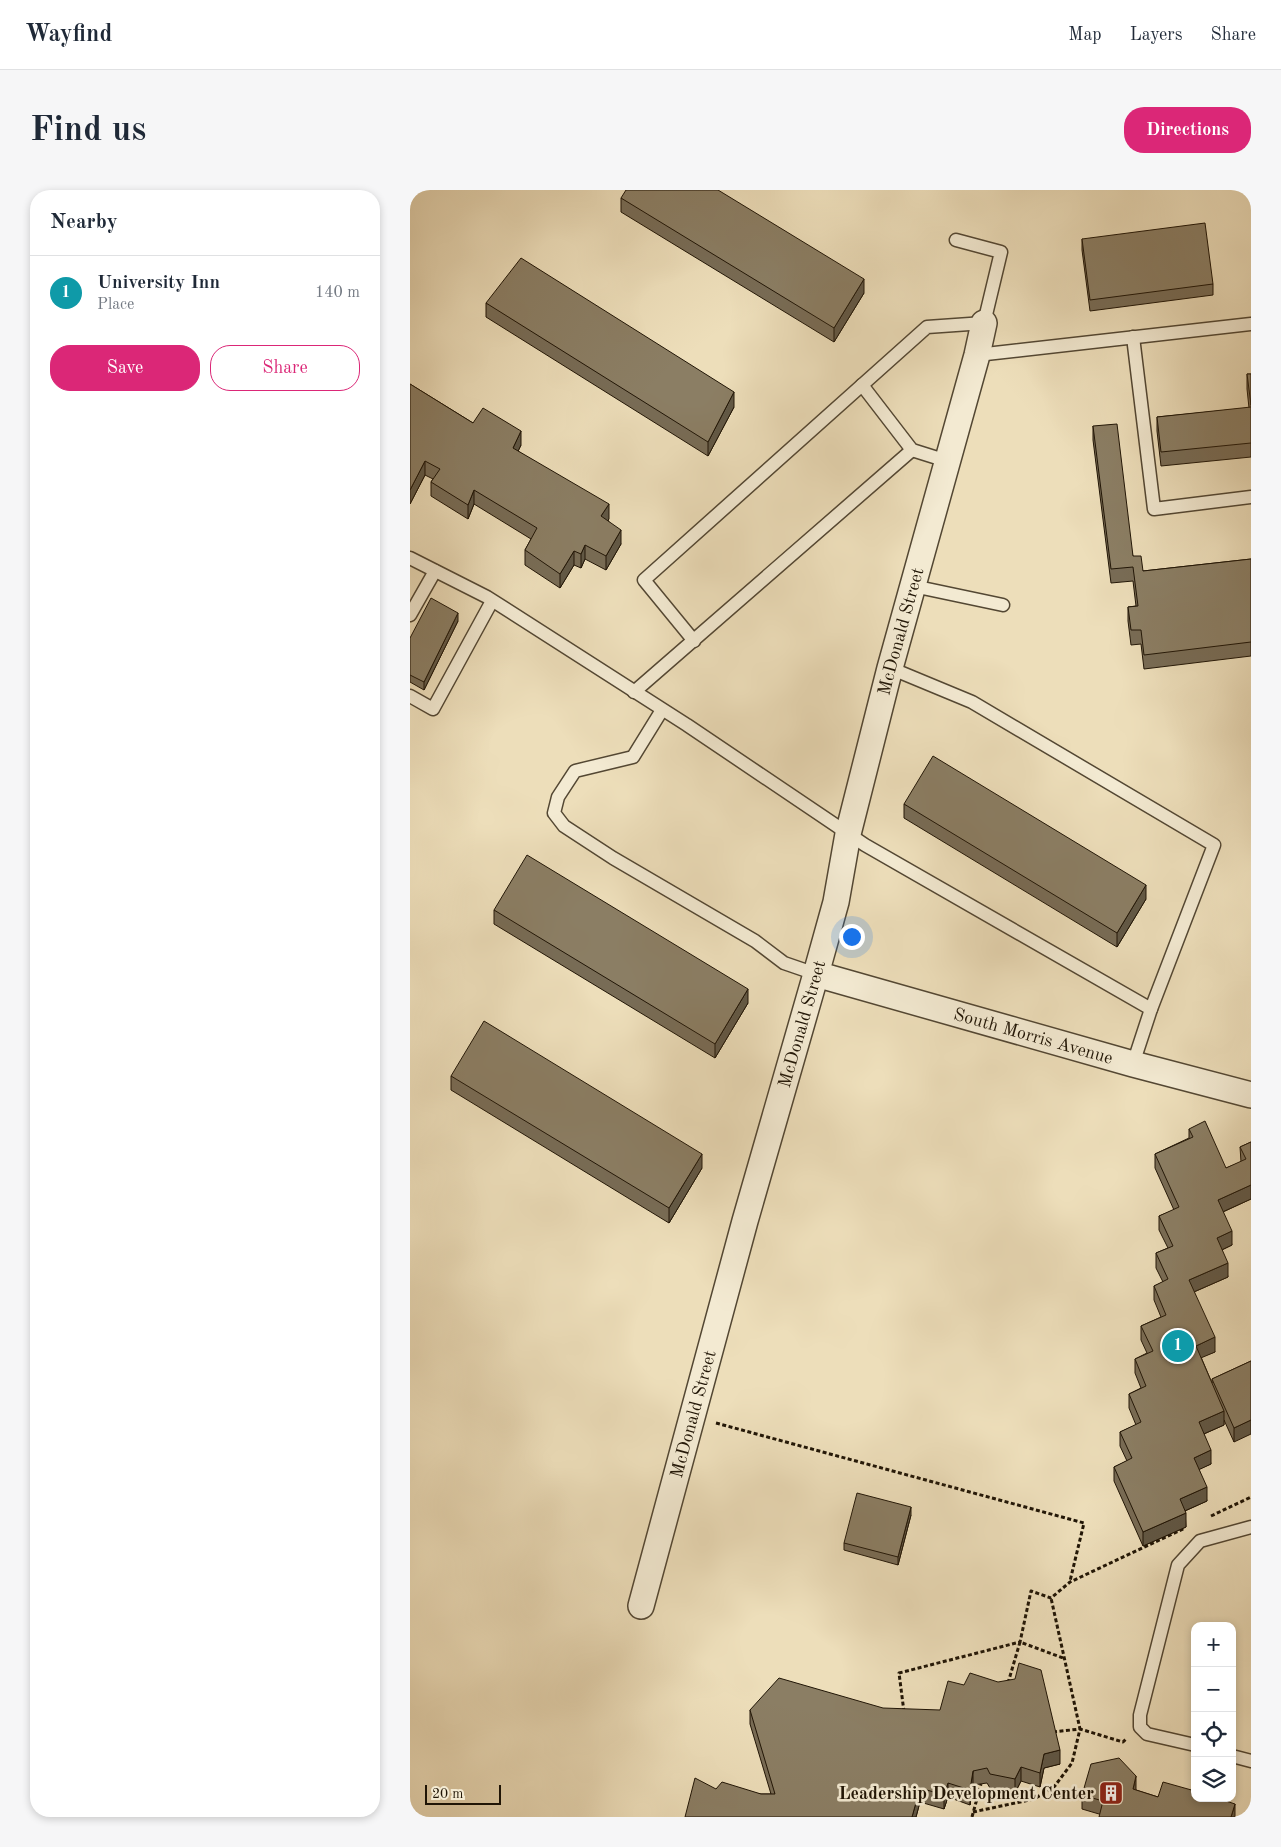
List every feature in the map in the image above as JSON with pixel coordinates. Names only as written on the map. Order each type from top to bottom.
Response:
[{"type":"street","name":"McDonald Street","points":[[641,1606],[745,1221],[836,902],[848,834],[890,668],[977,355],[984,323]]},
{"type":"street","name":"South Morris Avenue","points":[[816,974],[1133,1064],[1251,1095]]},
{"type":"lane","points":[[694,640],[644,580],[927,327],[984,323],[1000,252],[956,240]]},
{"type":"lane","points":[[977,355],[1251,324]]},
{"type":"lane","points":[[1133,337],[1154,509],[1251,497]]},
{"type":"lane","points":[[862,385],[912,450],[947,461]]},
{"type":"lane","points":[[634,692],[912,450]]},
{"type":"lane","points":[[410,558],[492,601],[662,710],[848,834],[1151,1009]]},
{"type":"lane","points":[[410,615],[434,571]]},
{"type":"lane","points":[[913,586],[1003,605]]},
{"type":"lane","points":[[410,696],[432,709],[492,601]]},
{"type":"lane","points":[[890,668],[972,702],[1214,845],[1151,1009],[1133,1064]]},
{"type":"lane","points":[[662,710],[632,757],[575,771],[558,797],[554,813],[564,826],[613,858],[755,940],[784,963],[816,974]]},
{"type":"lane","points":[[1191,1744],[1147,1734],[1140,1727],[1140,1716],[1178,1565],[1200,1541],[1251,1527]]},
{"type":"lane","points":[[1236,1757],[1251,1761]]},
{"type":"path","points":[[692,1416],[1084,1523],[1070,1582]]},
{"type":"path","points":[[1204,1519],[1251,1497]]},
{"type":"path","points":[[1051,1598],[1070,1582],[1186,1528]]},
{"type":"path","points":[[1007,1686],[1020,1642],[1031,1592],[1051,1598]]},
{"type":"path","points":[[981,1784],[973,1815],[1034,1799],[1054,1786],[1072,1763],[1080,1729],[1051,1598]]},
{"type":"path","points":[[905,1715],[899,1672],[1020,1642],[1064,1659]]},
{"type":"path","points":[[1052,1732],[1080,1729],[1123,1742],[1140,1727]]},
{"type":"building","points":[[626,190],[718,190],[864,279],[834,328],[621,198]]},
{"type":"building","points":[[1205,223],[1213,284],[1090,300],[1082,239]]},
{"type":"building","points":[[521,258],[734,392],[708,442],[486,303]]},
{"type":"building","points":[[1247,374],[1251,374],[1251,405]]},
{"type":"building","points":[[410,384],[473,423],[483,408],[521,431],[513,448],[609,504],[601,516],[621,530],[606,556],[585,545],[581,554],[574,551],[560,574],[525,550],[537,528],[474,490],[468,505],[431,482],[440,469],[425,461],[410,490]]},
{"type":"building","points":[[1251,407],[1251,443],[1161,452],[1157,417]]},
{"type":"building","points":[[1117,424],[1133,556],[1141,556],[1143,571],[1251,559],[1251,642],[1144,655],[1141,630],[1131,630],[1128,607],[1138,606],[1133,567],[1111,569],[1093,426]]},
{"type":"building","points":[[431,598],[458,613],[424,682],[410,675],[410,638]]},
{"type":"building","points":[[933,756],[1146,885],[1117,933],[904,804]]},
{"type":"building","points":[[527,855],[748,989],[715,1044],[494,910]]},
{"type":"building","points":[[484,1021],[702,1154],[669,1208],[451,1076]]},
{"type":"building","points":[[1205,1121],[1226,1168],[1246,1159],[1240,1147],[1251,1142],[1251,1185],[1218,1200],[1232,1231],[1217,1238],[1228,1263],[1189,1280],[1215,1337],[1196,1346],[1224,1411],[1199,1422],[1211,1450],[1194,1458],[1207,1487],[1180,1499],[1186,1513],[1143,1532],[1114,1467],[1132,1458],[1120,1432],[1141,1422],[1129,1394],[1146,1386],[1135,1359],[1153,1351],[1141,1326],[1166,1315],[1154,1286],[1168,1279],[1156,1253],[1173,1246],[1159,1216],[1179,1207],[1155,1154],[1193,1137],[1189,1129]]},
{"type":"building","points":[[1251,1361],[1251,1420],[1234,1428],[1212,1379]]},
{"type":"building","points":[[857,1493],[911,1507],[898,1557],[844,1543]]},
{"type":"building","points":[[1019,1663],[1041,1670],[1060,1750],[1044,1754],[1040,1773],[1021,1767],[1015,1779],[990,1774],[987,1768],[973,1771],[970,1790],[948,1783],[944,1795],[920,1788],[912,1817],[685,1817],[695,1778],[716,1789],[722,1782],[761,1794],[775,1794],[750,1710],[779,1678],[883,1708],[940,1710],[948,1681],[964,1685],[970,1673],[998,1682],[1015,1679]]},
{"type":"building","points":[[1119,1758],[1136,1776],[1133,1789],[1158,1797],[1163,1782],[1191,1790],[1191,1802],[1229,1802],[1235,1804],[1231,1817],[1099,1817],[1103,1801],[1082,1795],[1091,1764]]},
{"type":"place","name":"University Inn","points":[[1178,1346]]},
{"type":"place","name":"Leadership Development Center","points":[[1111,1793]]}]
